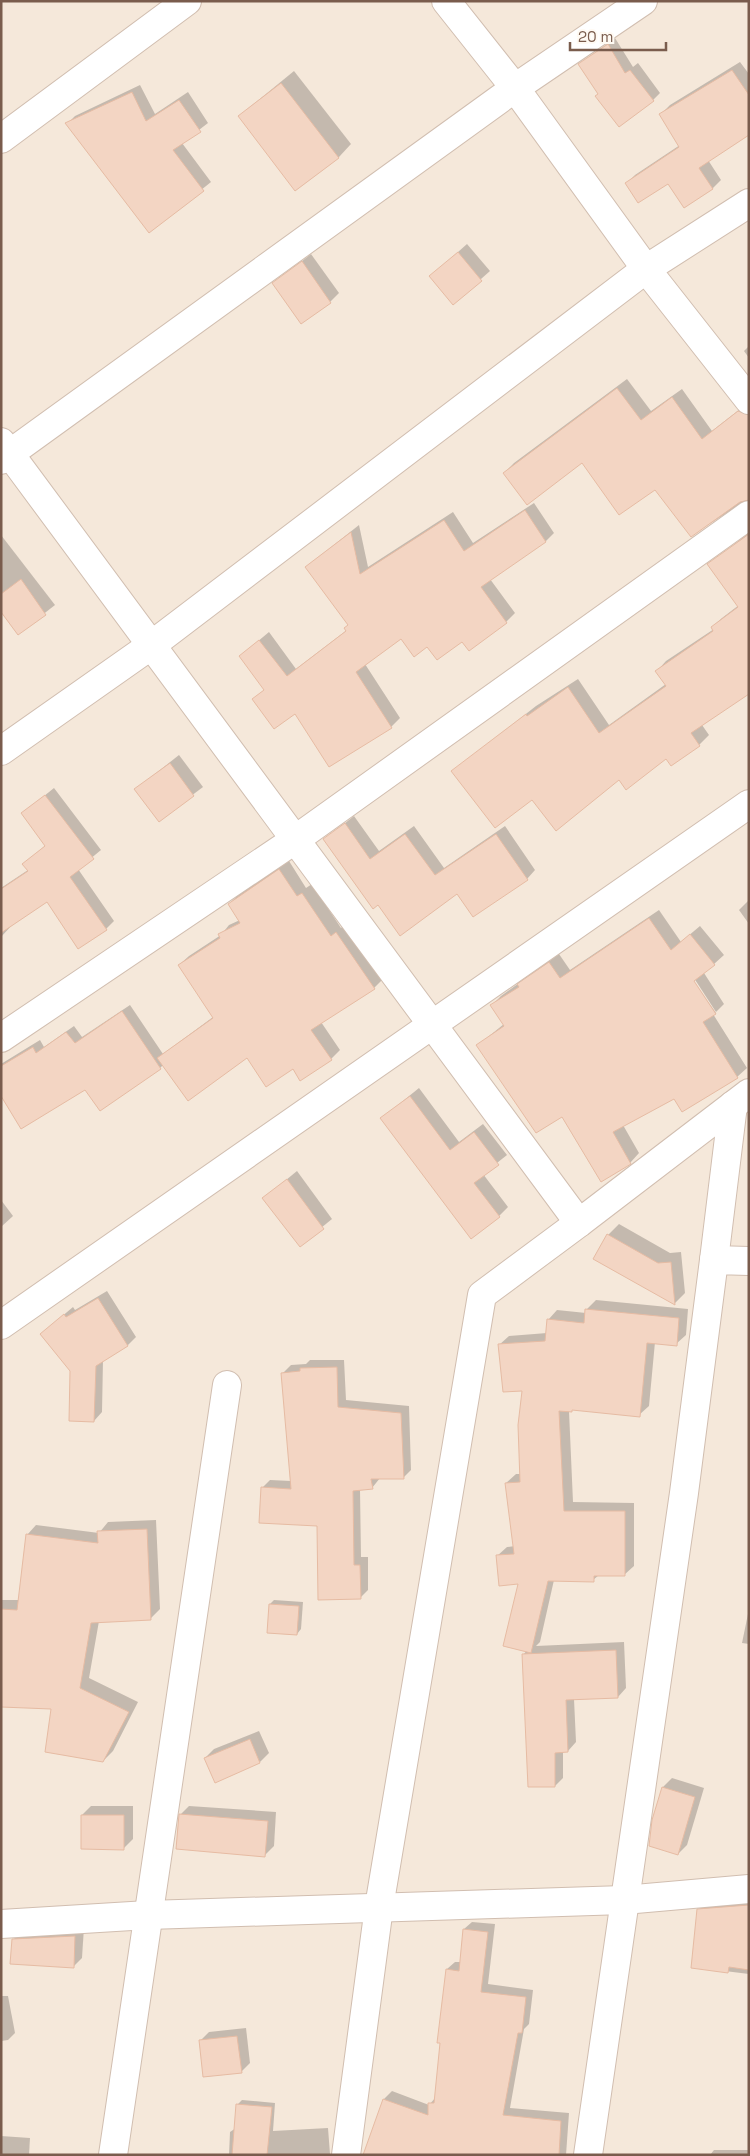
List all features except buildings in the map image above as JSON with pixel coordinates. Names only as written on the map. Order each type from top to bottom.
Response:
[{"type":"street","points":[[1,139],[187,1]]},
{"type":"street","points":[[446,1],[515,88],[646,269],[749,400]]},
{"type":"street","points":[[579,1224],[153,644],[4,452],[515,88],[643,1]]},
{"type":"street","points":[[1,751],[153,644],[646,269],[749,203]]},
{"type":"street","points":[[1,1038],[296,839],[749,515]]},
{"type":"street","points":[[1,1325],[749,804]]},
{"type":"street","points":[[346,2155],[379,1907],[482,1295],[579,1224],[741,1099]]},
{"type":"street","points":[[588,2155],[684,1493],[714,1260],[741,1099]]},
{"type":"street","points":[[714,1260],[749,1261]]},
{"type":"street","points":[[113,2155],[227,1386]]},
{"type":"street","points":[[1,1924],[148,1915],[624,1900],[749,1889]]},
{"type":"shaded area","points":[[1,1],[749,1],[749,2155],[1,2155]]}]
